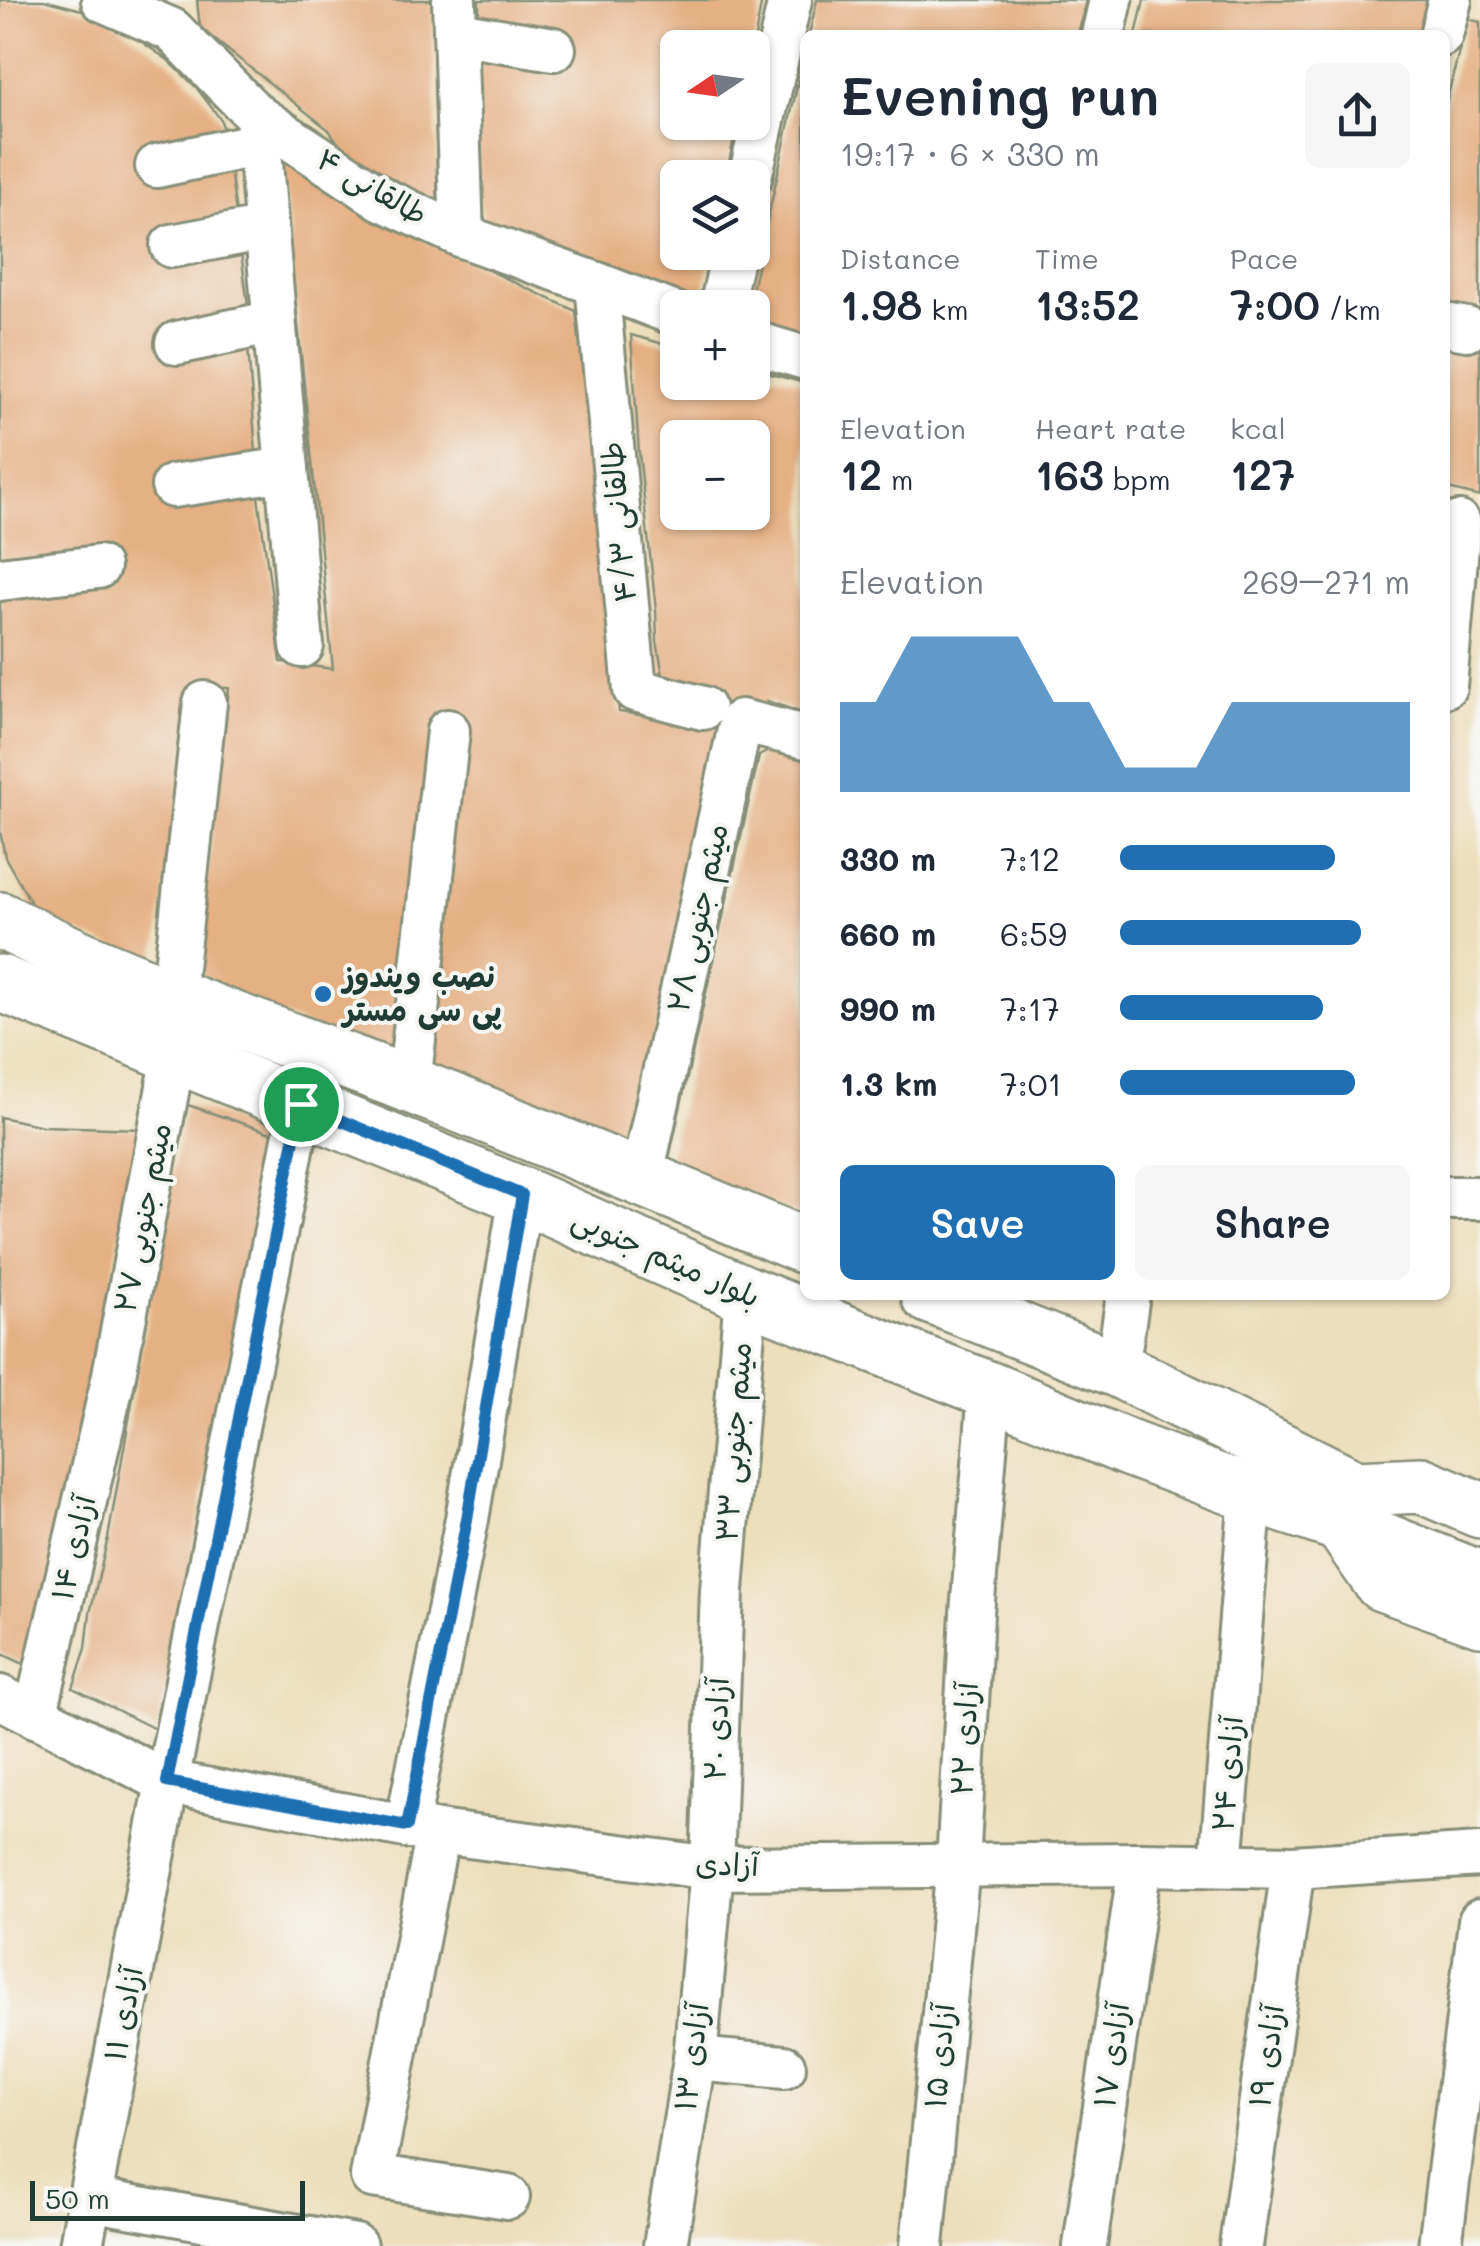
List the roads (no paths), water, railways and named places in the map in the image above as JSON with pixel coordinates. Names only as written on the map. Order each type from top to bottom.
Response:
[{"type":"main road","name":"بلوار میثم جنوبی","points":[[22,931],[173,995],[409,1085],[800,1244]]},
{"type":"main road","points":[[8,986],[2,964],[9,944],[22,931]]},
{"type":"main road","name":"بلوار میثم جنوبی","points":[[8,986],[522,1195],[746,1294],[1251,1494],[1348,1506],[1421,1485],[1480,1510]]},
{"type":"main road","name":"بلوار میثم جنوبی","points":[[942,1300],[1117,1370],[1348,1506],[1382,1582],[1480,1618]]},
{"type":"main road","points":[[1348,1506],[1480,1538]]},
{"type":"main road","points":[[1348,1506],[1480,1579]]},
{"type":"street","name":"طالقانی ۴","points":[[103,0],[171,15],[258,130],[382,199],[462,236],[660,309]]},
{"type":"street","points":[[754,160],[790,0]]},
{"type":"street","points":[[1104,30],[1111,0]]},
{"type":"street","points":[[1442,30],[1450,0]]},
{"type":"street","points":[[462,236],[455,16],[554,49]]},
{"type":"street","points":[[157,166],[258,130],[302,646]]},
{"type":"street","points":[[172,246],[266,228]]},
{"type":"street","name":"طالقانی ۴/۳","points":[[596,284],[635,690],[703,708]]},
{"type":"street","points":[[176,343],[274,322]]},
{"type":"street","points":[[770,347],[800,356]]},
{"type":"street","points":[[172,486],[287,469]]},
{"type":"street","points":[[1450,635],[1461,524]]},
{"type":"street","points":[[0,579],[98,566]]},
{"type":"street","points":[[173,995],[205,703]]},
{"type":"street","name":"میثم جنوبی ۲۸","points":[[641,1179],[742,722],[800,736]]},
{"type":"street","points":[[409,1085],[448,732]]},
{"type":"street","name":"میثم جنوبی ۲۷","points":[[113,1380],[174,1055]]},
{"type":"street","name":"آزادی ۱۱","points":[[80,2246],[301,1104]]},
{"type":"street","points":[[508,2197],[372,2176],[467,1519],[522,1195]]},
{"type":"street","points":[[1450,1198],[1480,1198]]},
{"type":"street","name":"میثم جنوبی ۳۳","points":[[722,1590],[746,1294]]},
{"type":"street","points":[[1117,1370],[1127,1300]]},
{"type":"street","name":"آزادی ۱۴","points":[[18,1707],[113,1380]]},
{"type":"street","name":"آزادی ۲۲","points":[[958,1865],[990,1390]]},
{"type":"street","name":"آزادی ۲۴","points":[[1221,1865],[1251,1494]]},
{"type":"street","name":"آزادی ۲۰","points":[[712,1868],[722,1590]]},
{"type":"street","name":"آزادی","points":[[18,1707],[167,1782],[423,1829],[712,1868],[1140,1864],[1293,1867],[1480,1856]]},
{"type":"street","name":"آزادی ۱۷","points":[[1085,2246],[1140,1864]]},
{"type":"street","name":"آزادی ۱۵","points":[[922,2246],[958,1865]]},
{"type":"street","name":"آزادی ۱۹","points":[[1240,2246],[1293,1867]]},
{"type":"street","name":"آزادی ۱۳","points":[[665,2246],[694,2059],[712,1868]]},
{"type":"street","points":[[1440,2246],[1480,1921]]},
{"type":"street","points":[[694,2059],[784,2066]]},
{"type":"street","points":[[90,2199],[355,2246]]},
{"type":"place","name":"نصب ویندوز پی سی مستر","points":[[323,994]]}]
